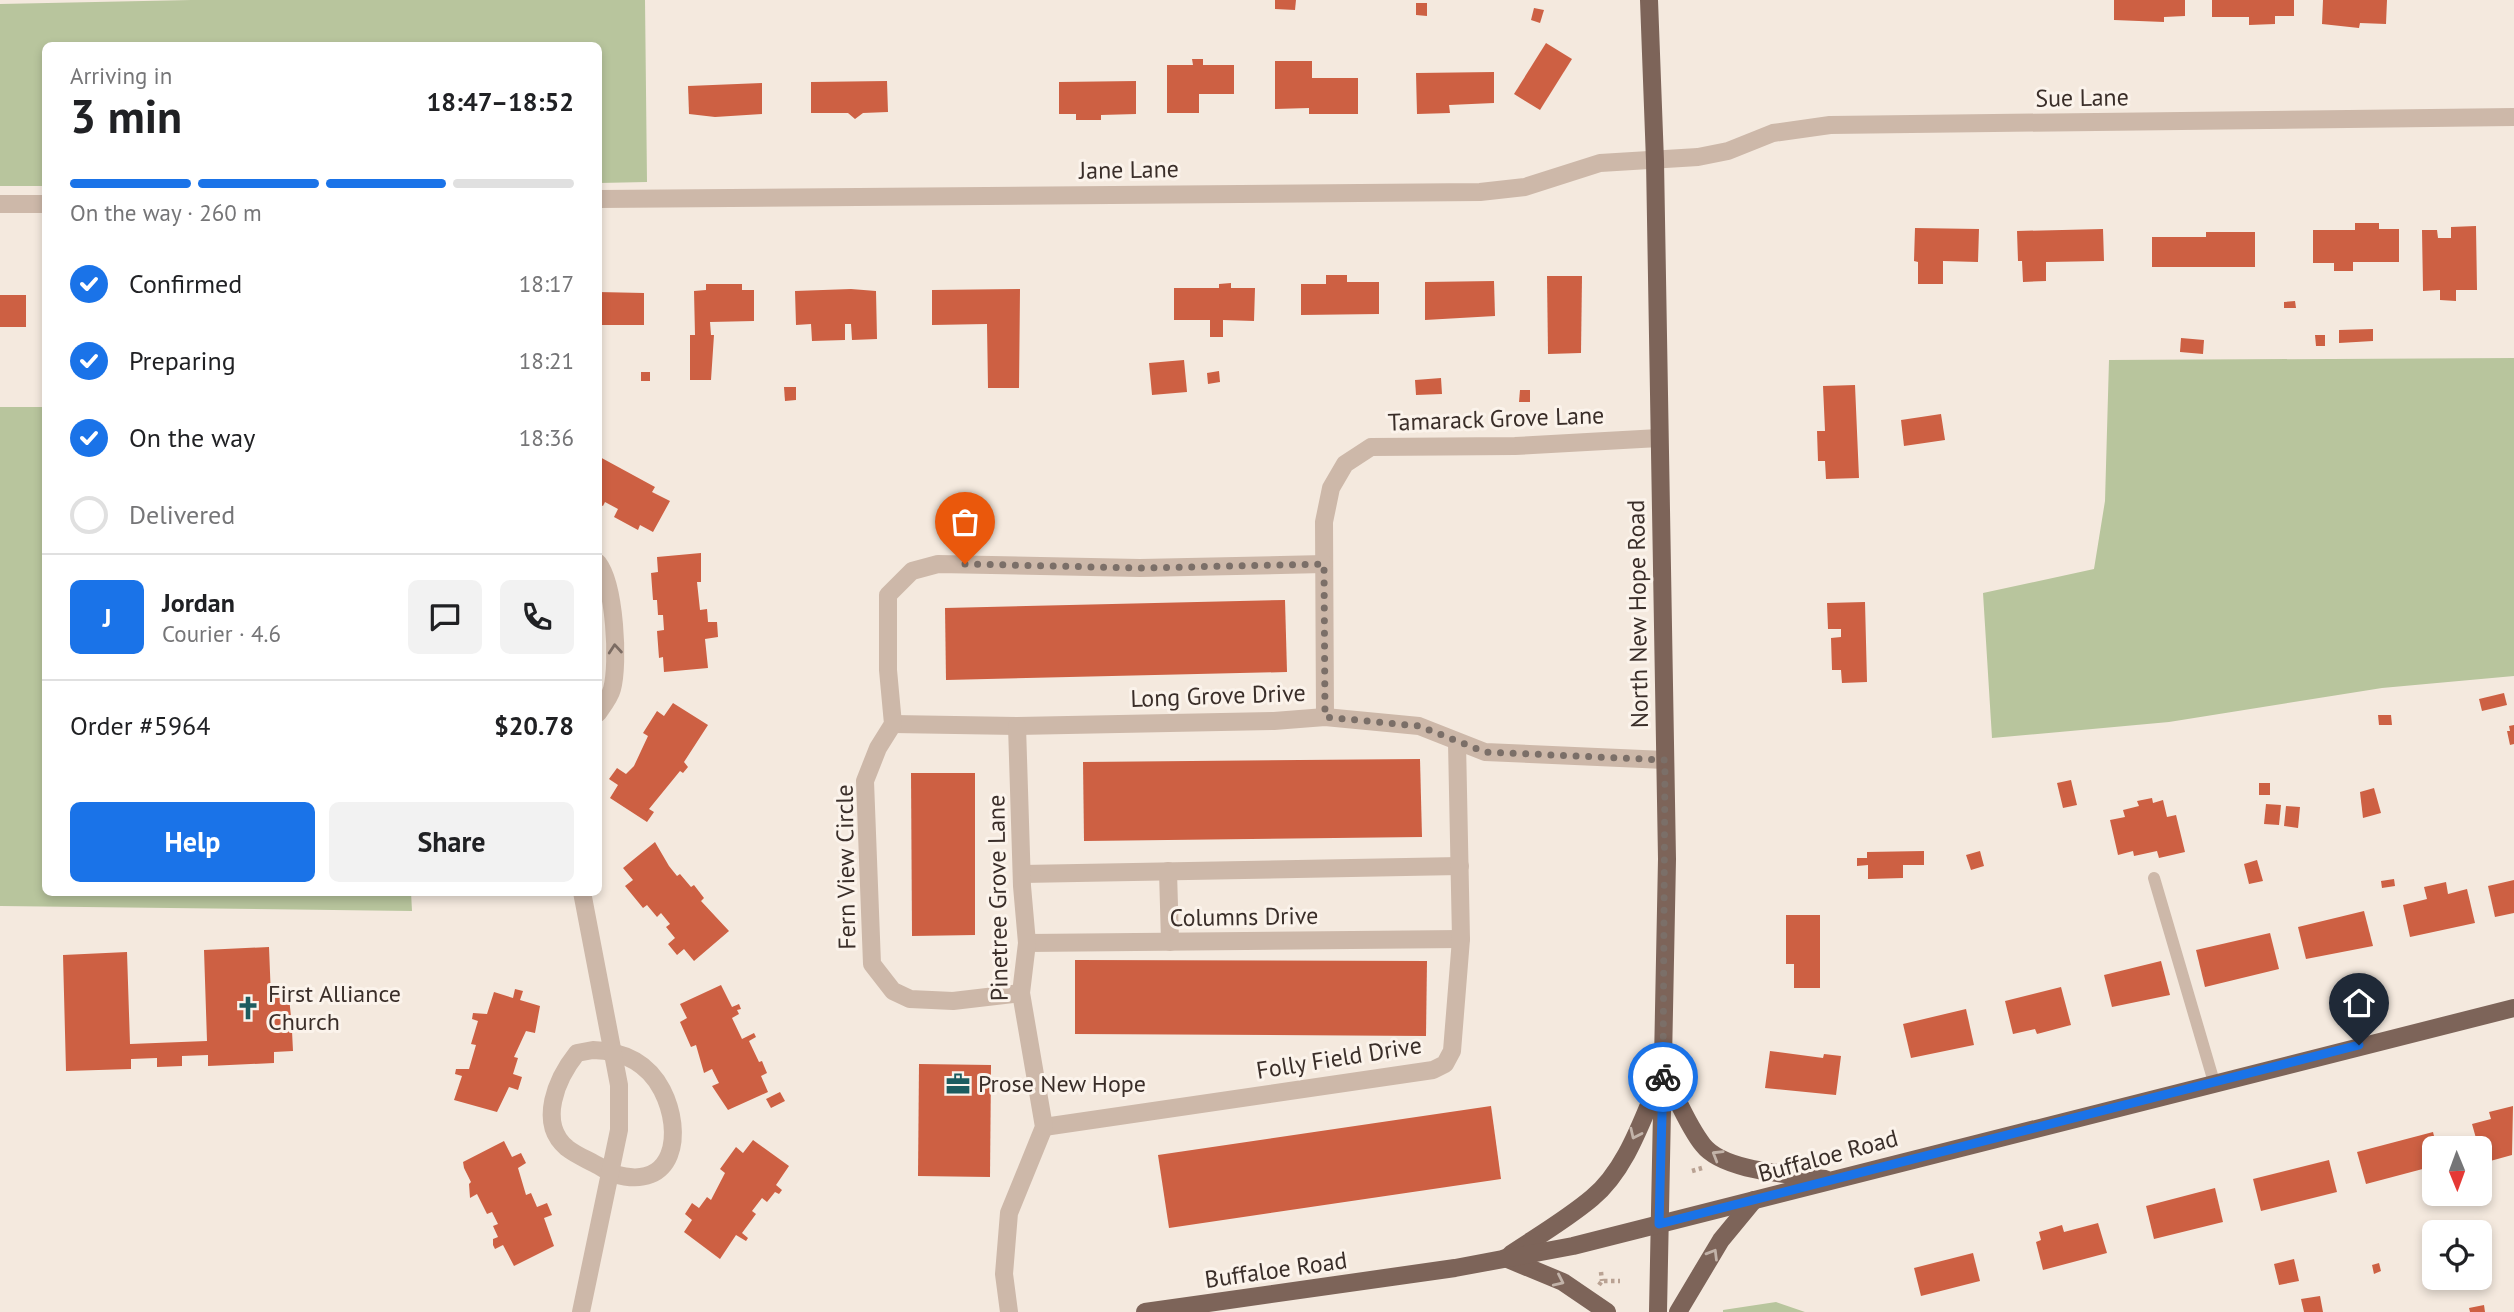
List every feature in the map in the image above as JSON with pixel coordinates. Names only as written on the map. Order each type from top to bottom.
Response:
[{"type":"main road","name":"North New Hope Road","points":[[1649,0],[1655,161],[1665,760],[1658,1312]]},
{"type":"main road","name":"Buffaloe Road","points":[[1146,1312],[1352,1284],[1506,1258],[1659,1224],[2514,1008]]},
{"type":"main road","points":[[1663,1071],[1703,1145],[1714,1155],[1735,1165],[1831,1180]]},
{"type":"main road","points":[[1506,1258],[1592,1198],[1606,1183],[1633,1140],[1663,1071]]},
{"type":"main road","points":[[1678,1312],[1721,1240],[1754,1200]]},
{"type":"main road","points":[[1506,1258],[1563,1282],[1607,1312]]},
{"type":"street","name":"Sue Lane","points":[[1655,161],[1728,151],[1773,133],[1830,125],[2514,117]]},
{"type":"street","name":"Jane Lane","points":[[602,199],[1480,192],[1525,187],[1600,163],[1655,161]]},
{"type":"street","points":[[0,204],[42,204]]},
{"type":"street","name":"Tamarack Grove Lane","points":[[1325,717],[1324,522],[1331,488],[1345,464],[1371,447],[1515,446],[1659,438]]},
{"type":"street","points":[[893,724],[888,670],[888,595],[912,572],[938,564],[1140,568],[1324,564]]},
{"type":"street","points":[[602,575],[611,602],[616,666],[612,692],[602,707]]},
{"type":"street","name":"Long Grove Drive","points":[[893,724],[1017,726],[1274,721],[1325,717],[1419,726],[1485,752],[1665,760]]},
{"type":"street","name":"Fern View Circle","points":[[893,724],[878,748],[865,781],[872,964],[893,991],[910,999],[953,1001],[1021,993]]},
{"type":"street","name":"Pinetree Grove Lane","points":[[1017,726],[1027,943],[1021,993],[1044,1127]]},
{"type":"street","name":"Folly Field Drive","points":[[1044,1127],[1433,1070],[1445,1064],[1452,1051],[1461,939],[1457,742]]},
{"type":"street","points":[[1022,874],[1460,866]]},
{"type":"street","points":[[1168,871],[1170,942]]},
{"type":"street","points":[[581,1312],[619,1130],[619,1085],[583,896]]},
{"type":"street","name":"Columns Drive","points":[[1027,943],[1461,939]]},
{"type":"street","points":[[612,1051],[648,1068],[668,1102],[673,1143],[669,1162],[657,1173],[635,1178],[611,1174],[565,1147],[556,1135],[550,1113],[563,1071],[577,1053],[612,1051]]},
{"type":"street","points":[[1009,1312],[1004,1274],[1009,1213],[1044,1127]]},
{"type":"lane","points":[[2154,878],[2214,1082]]},
{"type":"path","points":[[1595,1293],[1602,1280],[1601,1272]]},
{"type":"path","points":[[1602,1280],[1620,1281]]},
{"type":"green space","points":[[191,0],[645,0],[647,182],[602,183],[602,42],[42,42],[42,186],[0,186],[0,4]]},
{"type":"green space","points":[[2514,358],[2514,676],[2382,688],[2169,722],[1992,738],[1983,593],[2094,569],[2105,501],[2109,360]]},
{"type":"green space","points":[[0,407],[42,407],[42,896],[411,896],[412,911],[0,906]]},
{"type":"green space","points":[[1776,1302],[1805,1312],[1723,1312],[1723,1310]]},
{"type":"building","points":[[1275,0],[1296,0],[1295,10],[1275,9]]},
{"type":"building","points":[[2114,0],[2185,0],[2185,16],[2164,17],[2164,22],[2114,20]]},
{"type":"building","points":[[2212,0],[2294,0],[2294,16],[2275,16],[2275,24],[2249,25],[2249,17],[2212,17]]},
{"type":"building","points":[[2323,0],[2387,0],[2386,24],[2360,23],[2359,28],[2322,24]]},
{"type":"building","points":[[1416,3],[1427,3],[1427,16],[1416,15]]},
{"type":"building","points":[[1534,8],[1544,10],[1540,23],[1531,20]]},
{"type":"building","points":[[1546,43],[1572,59],[1540,110],[1514,94]]},
{"type":"building","points":[[1192,59],[1203,59],[1203,65],[1234,65],[1234,94],[1199,94],[1199,113],[1167,113],[1167,65],[1193,65]]},
{"type":"building","points":[[1275,61],[1312,61],[1312,78],[1358,78],[1358,114],[1309,114],[1309,108],[1275,109]]},
{"type":"building","points":[[1494,72],[1494,103],[1449,105],[1450,113],[1417,114],[1416,73]]},
{"type":"building","points":[[887,81],[888,112],[863,113],[855,119],[848,113],[811,113],[811,82]]},
{"type":"building","points":[[1136,81],[1136,114],[1101,115],[1101,120],[1076,120],[1076,114],[1059,114],[1059,82]]},
{"type":"building","points":[[762,83],[762,114],[715,117],[689,114],[688,86]]},
{"type":"building","points":[[2355,223],[2379,223],[2379,229],[2399,229],[2399,262],[2353,262],[2353,271],[2334,271],[2334,263],[2313,263],[2313,230],[2355,230]]},
{"type":"building","points":[[2476,226],[2477,290],[2456,290],[2456,301],[2440,300],[2440,290],[2423,291],[2422,230],[2437,230],[2438,238],[2451,238],[2451,227]]},
{"type":"building","points":[[1915,228],[1979,229],[1978,262],[1943,261],[1943,284],[1918,284],[1918,262],[1914,261]]},
{"type":"building","points":[[2103,229],[2104,261],[2046,262],[2046,281],[2023,282],[2022,261],[2018,261],[2017,231]]},
{"type":"building","points":[[2206,232],[2255,232],[2255,267],[2152,267],[2152,237],[2206,237]]},
{"type":"building","points":[[1326,275],[1347,275],[1347,282],[1379,282],[1379,314],[1301,315],[1301,284],[1326,284]]},
{"type":"building","points":[[1547,276],[1582,276],[1581,353],[1548,354]]},
{"type":"building","points":[[1494,281],[1495,316],[1425,320],[1425,282]]},
{"type":"building","points":[[1231,283],[1231,288],[1255,288],[1254,321],[1223,320],[1223,337],[1210,337],[1210,320],[1174,320],[1174,288],[1219,288],[1219,284]]},
{"type":"building","points":[[706,284],[742,284],[742,290],[754,290],[754,321],[710,322],[711,335],[714,335],[711,380],[690,380],[690,335],[695,335],[694,291],[706,290]]},
{"type":"building","points":[[1020,289],[1019,388],[988,388],[987,324],[932,325],[932,290]]},
{"type":"building","points":[[795,291],[876,291],[877,339],[852,340],[851,324],[845,324],[845,340],[812,341],[811,324],[796,325]]},
{"type":"building","points":[[602,292],[644,293],[644,325],[602,325]]},
{"type":"building","points":[[0,295],[26,295],[26,327],[0,327]]},
{"type":"building","points":[[2295,301],[2296,308],[2284,308],[2284,302]]},
{"type":"building","points":[[2373,329],[2373,341],[2339,343],[2339,330]]},
{"type":"building","points":[[2315,335],[2325,335],[2325,346],[2316,346]]},
{"type":"building","points":[[2181,338],[2204,340],[2203,354],[2180,352]]},
{"type":"building","points":[[1184,360],[1187,392],[1152,395],[1149,363]]},
{"type":"building","points":[[1219,371],[1220,382],[1208,384],[1207,373]]},
{"type":"building","points":[[641,372],[650,372],[650,381],[641,381]]},
{"type":"building","points":[[1441,378],[1442,394],[1416,395],[1415,380]]},
{"type":"building","points":[[1855,385],[1859,478],[1826,479],[1825,461],[1818,461],[1817,431],[1825,431],[1823,386]]},
{"type":"building","points":[[784,387],[796,387],[796,400],[785,401]]},
{"type":"building","points":[[1520,390],[1530,390],[1530,402],[1519,402]]},
{"type":"building","points":[[1941,414],[1945,440],[1904,446],[1901,420]]},
{"type":"building","points":[[602,458],[655,487],[652,492],[670,501],[653,532],[640,525],[638,530],[614,517],[618,509],[605,502],[603,506]]},
{"type":"building","points":[[701,553],[701,582],[697,582],[700,610],[707,609],[708,622],[717,622],[718,637],[705,639],[708,668],[664,672],[663,657],[659,658],[657,631],[664,630],[663,615],[658,615],[657,600],[653,600],[651,573],[658,572],[657,557]]},
{"type":"building","points":[[1285,600],[1287,672],[946,680],[945,608]]},
{"type":"building","points":[[1865,602],[1867,682],[1842,683],[1841,670],[1832,670],[1831,638],[1841,637],[1841,629],[1828,629],[1827,603]]},
{"type":"building","points":[[2504,693],[2507,705],[2482,711],[2479,699]]},
{"type":"building","points":[[673,703],[708,725],[684,762],[688,767],[683,773],[680,771],[649,809],[654,812],[647,822],[610,798],[618,785],[609,779],[617,768],[626,774],[634,766],[648,736],[643,733],[657,711],[664,716]]},
{"type":"building","points":[[2378,715],[2391,715],[2392,725],[2379,725]]},
{"type":"building","points":[[2514,725],[2514,744],[2510,745],[2507,731],[2510,731],[2509,726]]},
{"type":"building","points":[[1420,759],[1422,837],[1084,841],[1083,762]]},
{"type":"building","points":[[911,773],[975,773],[975,935],[912,936]]},
{"type":"building","points":[[2071,780],[2077,805],[2063,808],[2057,783]]},
{"type":"building","points":[[2259,783],[2270,783],[2270,795],[2259,795]]},
{"type":"building","points":[[2374,788],[2381,813],[2363,818],[2360,792]]},
{"type":"building","points":[[2152,798],[2153,803],[2163,800],[2167,817],[2176,815],[2185,852],[2159,858],[2157,851],[2134,856],[2133,851],[2118,855],[2110,820],[2125,817],[2123,810],[2139,806],[2137,801]]},
{"type":"building","points":[[2266,804],[2281,805],[2279,825],[2264,824]]},
{"type":"building","points":[[2286,806],[2300,807],[2298,828],[2284,826]]},
{"type":"building","points":[[655,842],[677,876],[680,874],[691,887],[694,885],[704,898],[701,901],[729,931],[694,961],[684,949],[677,955],[668,944],[675,938],[666,927],[670,924],[661,913],[657,917],[647,905],[643,908],[625,886],[633,880],[623,868]]},
{"type":"building","points":[[1924,851],[1924,865],[1903,865],[1903,878],[1868,879],[1868,865],[1857,866],[1857,858],[1867,858],[1867,852]]},
{"type":"building","points":[[1980,851],[1984,866],[1971,870],[1966,855]]},
{"type":"building","points":[[2257,860],[2263,881],[2249,884],[2244,864]]},
{"type":"building","points":[[2394,879],[2395,886],[2382,888],[2381,881]]},
{"type":"building","points":[[2514,880],[2514,913],[2495,917],[2488,886]]},
{"type":"building","points":[[2446,882],[2448,894],[2467,889],[2475,923],[2410,937],[2403,905],[2427,899],[2424,887]]},
{"type":"building","points":[[2364,911],[2373,946],[2306,959],[2298,927]]},
{"type":"building","points":[[1786,915],[1820,915],[1820,988],[1794,988],[1794,964],[1786,964]]},
{"type":"building","points":[[2270,933],[2279,969],[2205,987],[2196,950]]},
{"type":"building","name":"First Alliance Church","points":[[269,947],[271,998],[289,997],[291,1017],[299,1017],[300,1030],[292,1031],[293,1051],[274,1052],[274,1063],[208,1066],[208,1055],[182,1056],[182,1066],[157,1067],[157,1058],[131,1059],[131,1069],[66,1071],[63,955],[127,952],[130,1044],[207,1041],[204,950]]},
{"type":"building","points":[[1075,960],[1427,961],[1426,1036],[1075,1034]]},
{"type":"building","points":[[2161,961],[2170,995],[2112,1007],[2104,975]]},
{"type":"building","points":[[721,985],[732,1007],[739,1004],[739,1014],[732,1018],[742,1039],[754,1033],[756,1037],[749,1041],[767,1073],[761,1076],[768,1092],[728,1110],[712,1086],[719,1083],[712,1069],[704,1073],[696,1045],[691,1047],[680,1022],[687,1018],[680,1004]]},
{"type":"building","points":[[2061,987],[2071,1025],[2037,1034],[2035,1029],[2013,1034],[2005,1001]]},
{"type":"building","points":[[515,989],[523,991],[520,1000],[540,1006],[535,1033],[526,1031],[514,1057],[518,1058],[513,1074],[522,1077],[518,1090],[509,1087],[497,1112],[454,1100],[462,1076],[455,1074],[456,1069],[469,1069],[476,1045],[471,1044],[478,1021],[472,1019],[473,1013],[487,1014],[494,992],[513,998]]},
{"type":"building","points":[[1966,1009],[1974,1045],[1911,1058],[1903,1024]]},
{"type":"building","points":[[1770,1051],[1823,1058],[1824,1054],[1841,1056],[1836,1095],[1765,1088]]},
{"type":"building","points":[[919,1064],[991,1065],[990,1177],[918,1176]]},
{"type":"building","points":[[780,1092],[785,1101],[771,1108],[766,1099]]},
{"type":"building","points":[[1491,1106],[1501,1179],[1169,1228],[1158,1155]]},
{"type":"building","points":[[2513,1106],[2512,1155],[2492,1161],[2492,1136],[2475,1136],[2472,1124],[2491,1119],[2489,1112]]},
{"type":"building","points":[[2433,1132],[2434,1136],[2422,1136],[2422,1169],[2366,1184],[2357,1152]]},
{"type":"building","points":[[753,1140],[789,1166],[776,1185],[782,1190],[779,1194],[775,1192],[767,1202],[762,1198],[752,1211],[756,1214],[742,1233],[748,1238],[746,1241],[736,1235],[720,1259],[684,1232],[692,1220],[685,1214],[692,1203],[699,1208],[707,1197],[711,1200],[725,1173],[720,1169],[736,1147],[743,1153]]},
{"type":"building","points":[[504,1141],[512,1157],[521,1153],[526,1163],[518,1168],[526,1195],[531,1193],[537,1207],[547,1203],[552,1215],[544,1218],[554,1246],[514,1266],[503,1245],[495,1249],[493,1245],[493,1239],[498,1237],[493,1226],[498,1224],[492,1212],[487,1214],[477,1194],[470,1198],[471,1182],[463,1162]]},
{"type":"building","points":[[2329,1160],[2337,1192],[2261,1211],[2253,1179]]},
{"type":"building","points":[[2215,1188],[2223,1222],[2154,1239],[2146,1206]]},
{"type":"building","points":[[2098,1223],[2107,1253],[2043,1270],[2036,1242],[2041,1240],[2039,1232],[2062,1225],[2064,1232]]},
{"type":"building","points":[[1973,1253],[1980,1281],[1921,1296],[1914,1268]]},
{"type":"building","points":[[2294,1259],[2299,1281],[2279,1285],[2274,1264]]},
{"type":"building","points":[[2379,1263],[2381,1271],[2374,1274],[2372,1265]]},
{"type":"building","points":[[2320,1296],[2323,1312],[2304,1312],[2301,1299]]},
{"type":"building","points":[[2484,1305],[2485,1312],[2470,1312],[2469,1308]]},
{"type":"way so far","points":[[965,564],[1140,568],[1324,564],[1325,717],[1419,726],[1485,752],[1665,760],[1663,1077]]},
{"type":"place","name":"First Alliance Church","points":[[248,1008]]},
{"type":"place","name":"Prose New Hope","points":[[958,1084]]},
{"type":"route","points":[[1663,1077],[1659,1224],[2359,1045]]}]
